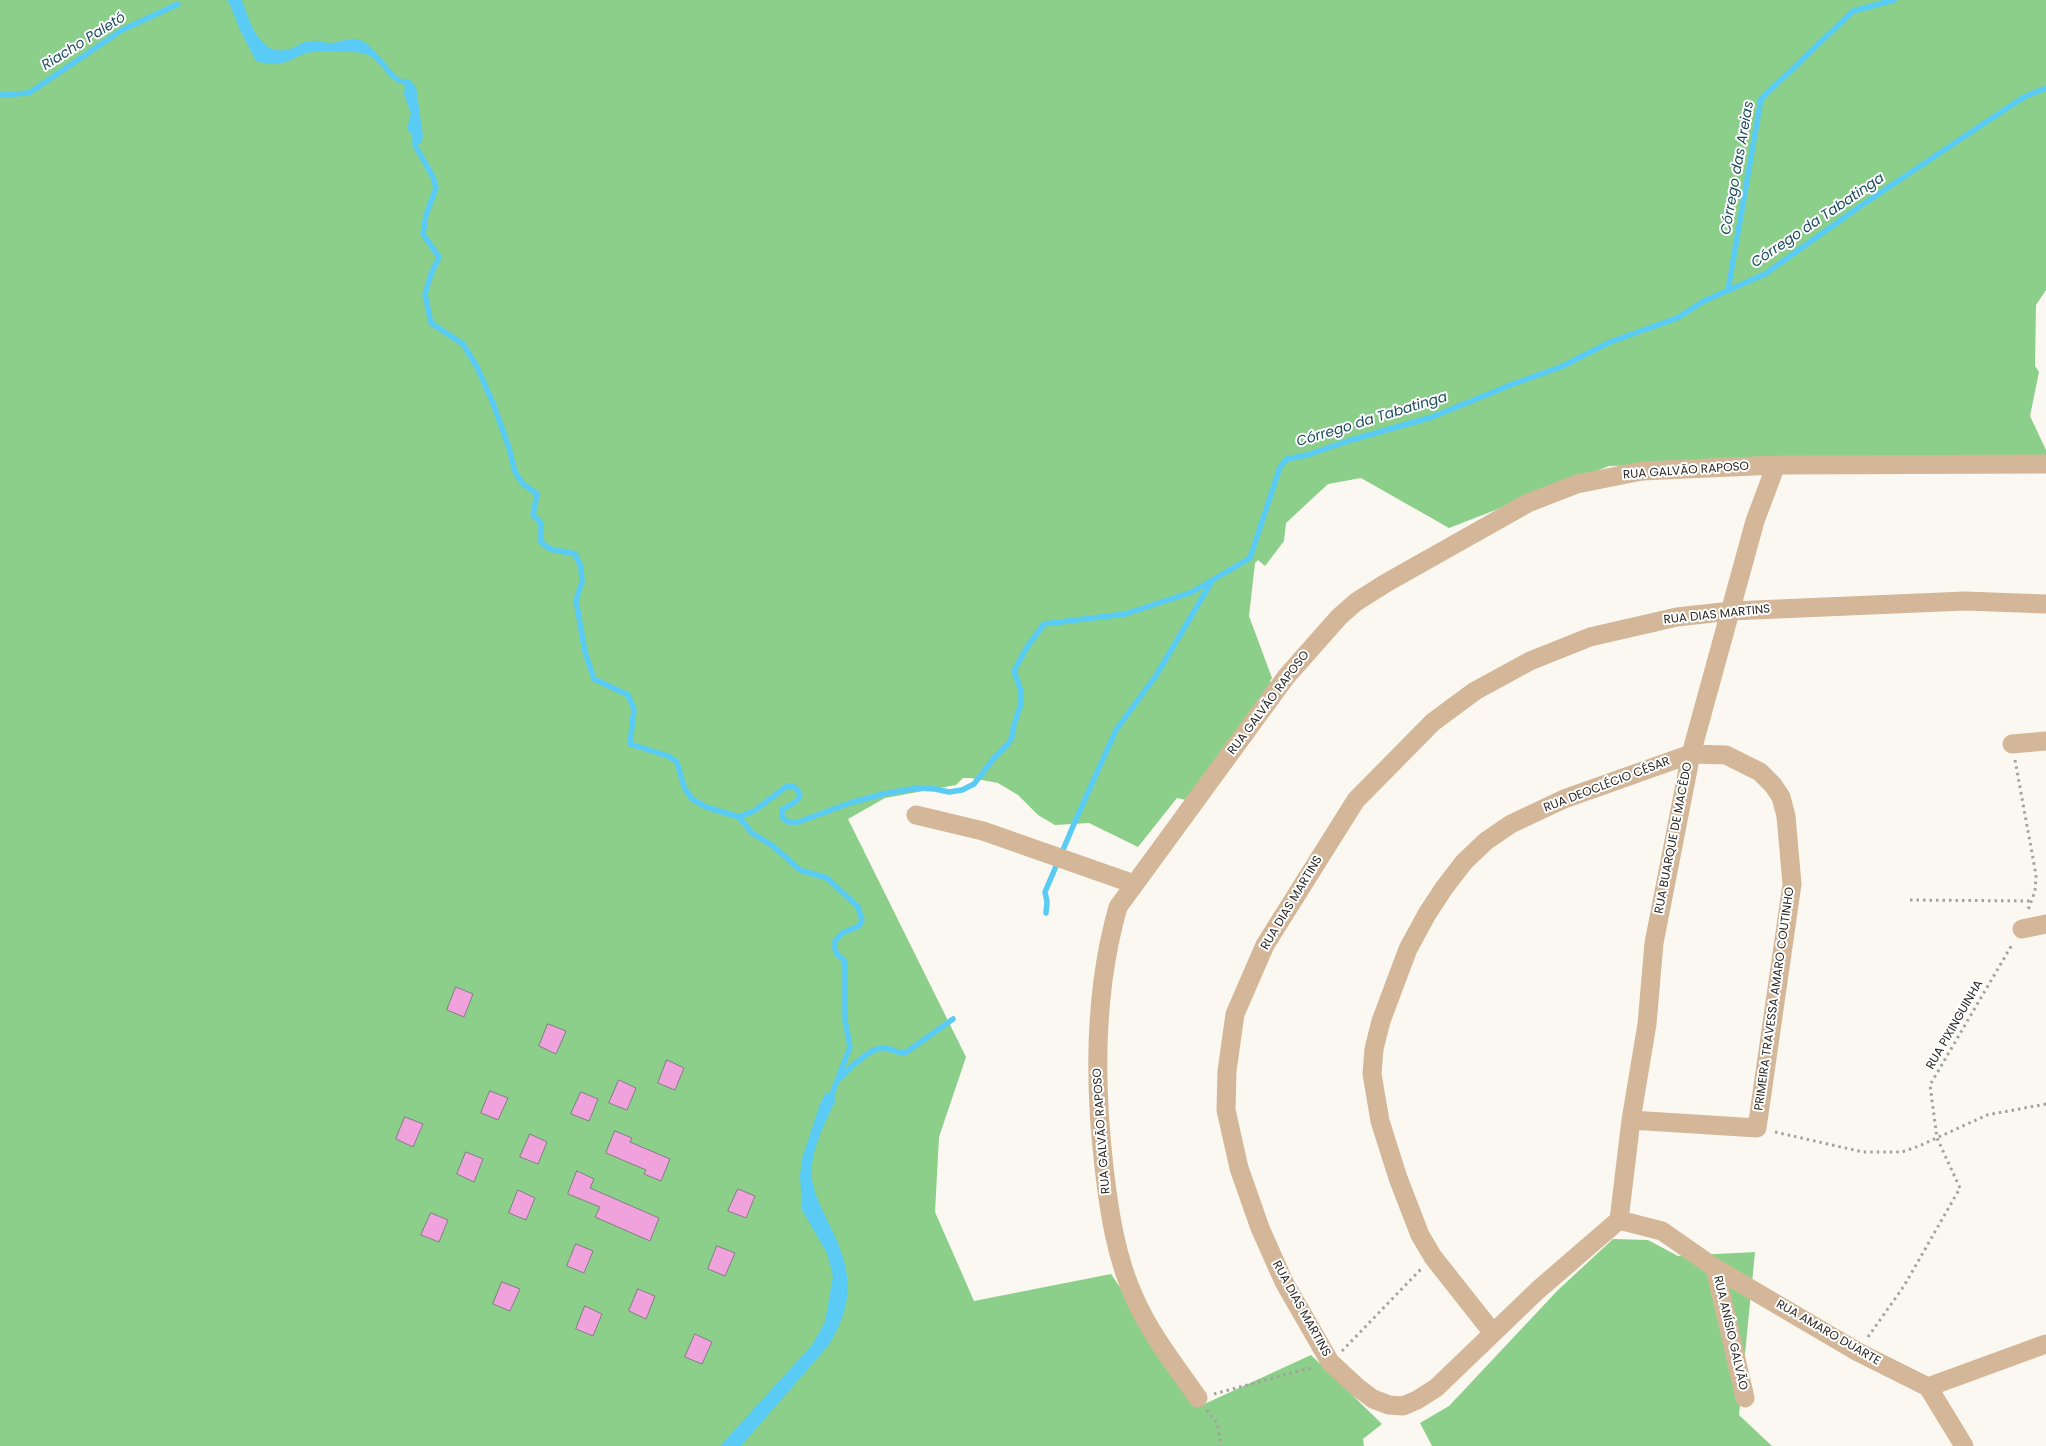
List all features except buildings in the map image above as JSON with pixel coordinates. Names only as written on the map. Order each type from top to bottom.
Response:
[{"type":"street","name":"RUA GALVÃO RAPOSO","points":[[1198,1398],[1148,1325],[1134,1298],[1125,1272],[1108,1202],[1100,1134],[1097,1065],[1102,985],[1108,945],[1118,907],[1134,884],[1174,833],[1286,676],[1339,617],[1356,602],[1378,588],[1528,503],[1577,484],[1642,471],[1776,465],[2046,464]]},
{"type":"street","name":"RUA BUARQUE DE MACÊDO","points":[[1619,1220],[1631,1120],[1646,1024],[1654,943],[1690,754],[1755,521],[1776,465]]},
{"type":"street","name":"RUA DIAS MARTINS","points":[[1619,1220],[1538,1290],[1436,1388],[1418,1400],[1403,1406],[1389,1405],[1374,1399],[1357,1387],[1330,1362],[1284,1282],[1260,1228],[1239,1168],[1226,1110],[1226,1071],[1235,1014],[1265,945],[1356,800],[1433,722],[1475,691],[1530,661],[1590,637],[1677,617],[1731,611],[1957,601],[2046,604]]},
{"type":"street","points":[[2012,744],[2046,742]]},
{"type":"street","name":"PRIMEIRA TRAVESSA AMARO COUTINHO","points":[[1690,754],[1726,755],[1760,772],[1773,785],[1781,797],[1786,816],[1792,884],[1757,1128]]},
{"type":"street","name":"RUA DEOCLÉCIO CÉSAR","points":[[1493,1333],[1433,1257],[1420,1235],[1398,1178],[1380,1121],[1372,1074],[1374,1048],[1381,1021],[1408,949],[1427,914],[1464,862],[1486,841],[1511,824],[1564,799],[1690,754]]},
{"type":"street","points":[[916,815],[983,831],[1134,884]]},
{"type":"street","points":[[2022,929],[2046,924]]},
{"type":"street","points":[[1631,1120],[1757,1128]]},
{"type":"street","name":"RUA AMARO DUARTE","points":[[1619,1220],[1662,1232],[1715,1268],[1858,1352],[1928,1387]]},
{"type":"street","name":"RUA ANÍSIO GALVÃO","points":[[1715,1268],[1745,1398]]},
{"type":"street","points":[[1964,1446],[1928,1387],[2046,1344]]},
{"type":"path","name":"RUA PIXINGUINHA","points":[[1858,1352],[1904,1286],[1960,1188],[1937,1138],[1930,1085],[2022,929],[2035,891],[2036,875],[2012,744]]},
{"type":"path","points":[[1910,900],[2031,901]]},
{"type":"path","points":[[1757,1128],[1863,1152],[1902,1152],[1987,1116],[2046,1104]]},
{"type":"path","points":[[1221,1446],[1217,1423],[1198,1398],[1330,1362],[1433,1257]]},
{"type":"green space","points":[[0,0],[2046,0],[2046,290],[2036,305],[2035,366],[2039,372],[2030,416],[2046,450],[2046,458],[1609,466],[1449,528],[1361,478],[1328,484],[1286,523],[1284,541],[1265,566],[1258,560],[1255,563],[1249,616],[1272,678],[1270,681],[1274,685],[1186,800],[1177,798],[1138,847],[1089,823],[1055,825],[1038,815],[1018,795],[998,783],[971,778],[963,778],[956,785],[885,798],[848,819],[966,1057],[939,1137],[935,1212],[974,1301],[1111,1274],[1200,1406],[1311,1355],[1382,1424],[1363,1439],[1364,1446],[0,1446]]},
{"type":"green space","points":[[1613,1239],[1648,1240],[1678,1256],[1755,1252],[1739,1415],[1772,1446],[1432,1446],[1420,1423],[1449,1406],[1558,1290]]},
{"type":"water","points":[[226,0],[242,0],[256,34],[262,42],[277,50],[286,50],[307,41],[334,43],[356,39],[366,43],[394,73],[403,79],[409,79],[416,87],[423,136],[421,143],[415,145],[412,135],[407,129],[411,113],[404,95],[405,85],[393,79],[374,59],[361,53],[326,51],[305,53],[279,63],[270,64],[256,61],[240,30],[229,2]]},
{"type":"water","points":[[826,1092],[836,1099],[815,1149],[812,1179],[818,1199],[844,1260],[848,1289],[843,1317],[828,1346],[741,1446],[720,1446],[812,1345],[825,1322],[833,1276],[827,1253],[802,1210],[800,1175],[802,1159],[820,1104]]},
{"type":"waterway","name":"Córrego das Areias","points":[[1728,290],[1761,99],[1853,11],[1894,0]]},
{"type":"waterway","name":"Riacho Paletó","points":[[0,95],[29,93],[122,30],[178,4]]},
{"type":"waterway","name":"Córrego da Tabatinga","points":[[739,817],[754,811],[787,786],[795,788],[800,795],[795,802],[782,810],[782,817],[788,822],[798,822],[853,802],[883,794],[917,788],[949,792],[962,790],[974,784],[994,758],[1008,744],[1013,735],[1013,728],[1021,704],[1021,691],[1014,671],[1027,647],[1044,624],[1125,614],[1192,592],[1250,558],[1280,467],[1287,459],[1307,455],[1351,440],[1432,417],[1563,366],[1610,342],[1677,318],[1704,301],[1765,274],[1859,207],[1977,128],[2024,97],[2046,88]]},
{"type":"waterway","points":[[415,138],[415,145],[433,177],[436,188],[426,215],[423,234],[439,257],[425,294],[431,323],[463,344],[477,367],[493,403],[509,448],[515,472],[523,484],[537,494],[533,515],[541,523],[541,542],[550,549],[575,554],[581,567],[582,582],[576,600],[585,652],[594,679],[628,695],[634,709],[630,744],[668,756],[677,762],[684,787],[692,799],[706,807],[739,817],[752,833],[773,846],[800,870],[827,878],[858,907],[862,920],[859,926],[842,933],[835,941],[837,954],[844,960],[845,1020],[850,1047],[829,1102]]},
{"type":"waterway","points":[[1046,913],[1047,902],[1045,892],[1116,730],[1157,674],[1212,581]]},
{"type":"waterway","points":[[840,1078],[861,1058],[874,1050],[886,1048],[905,1053],[953,1019]]}]
